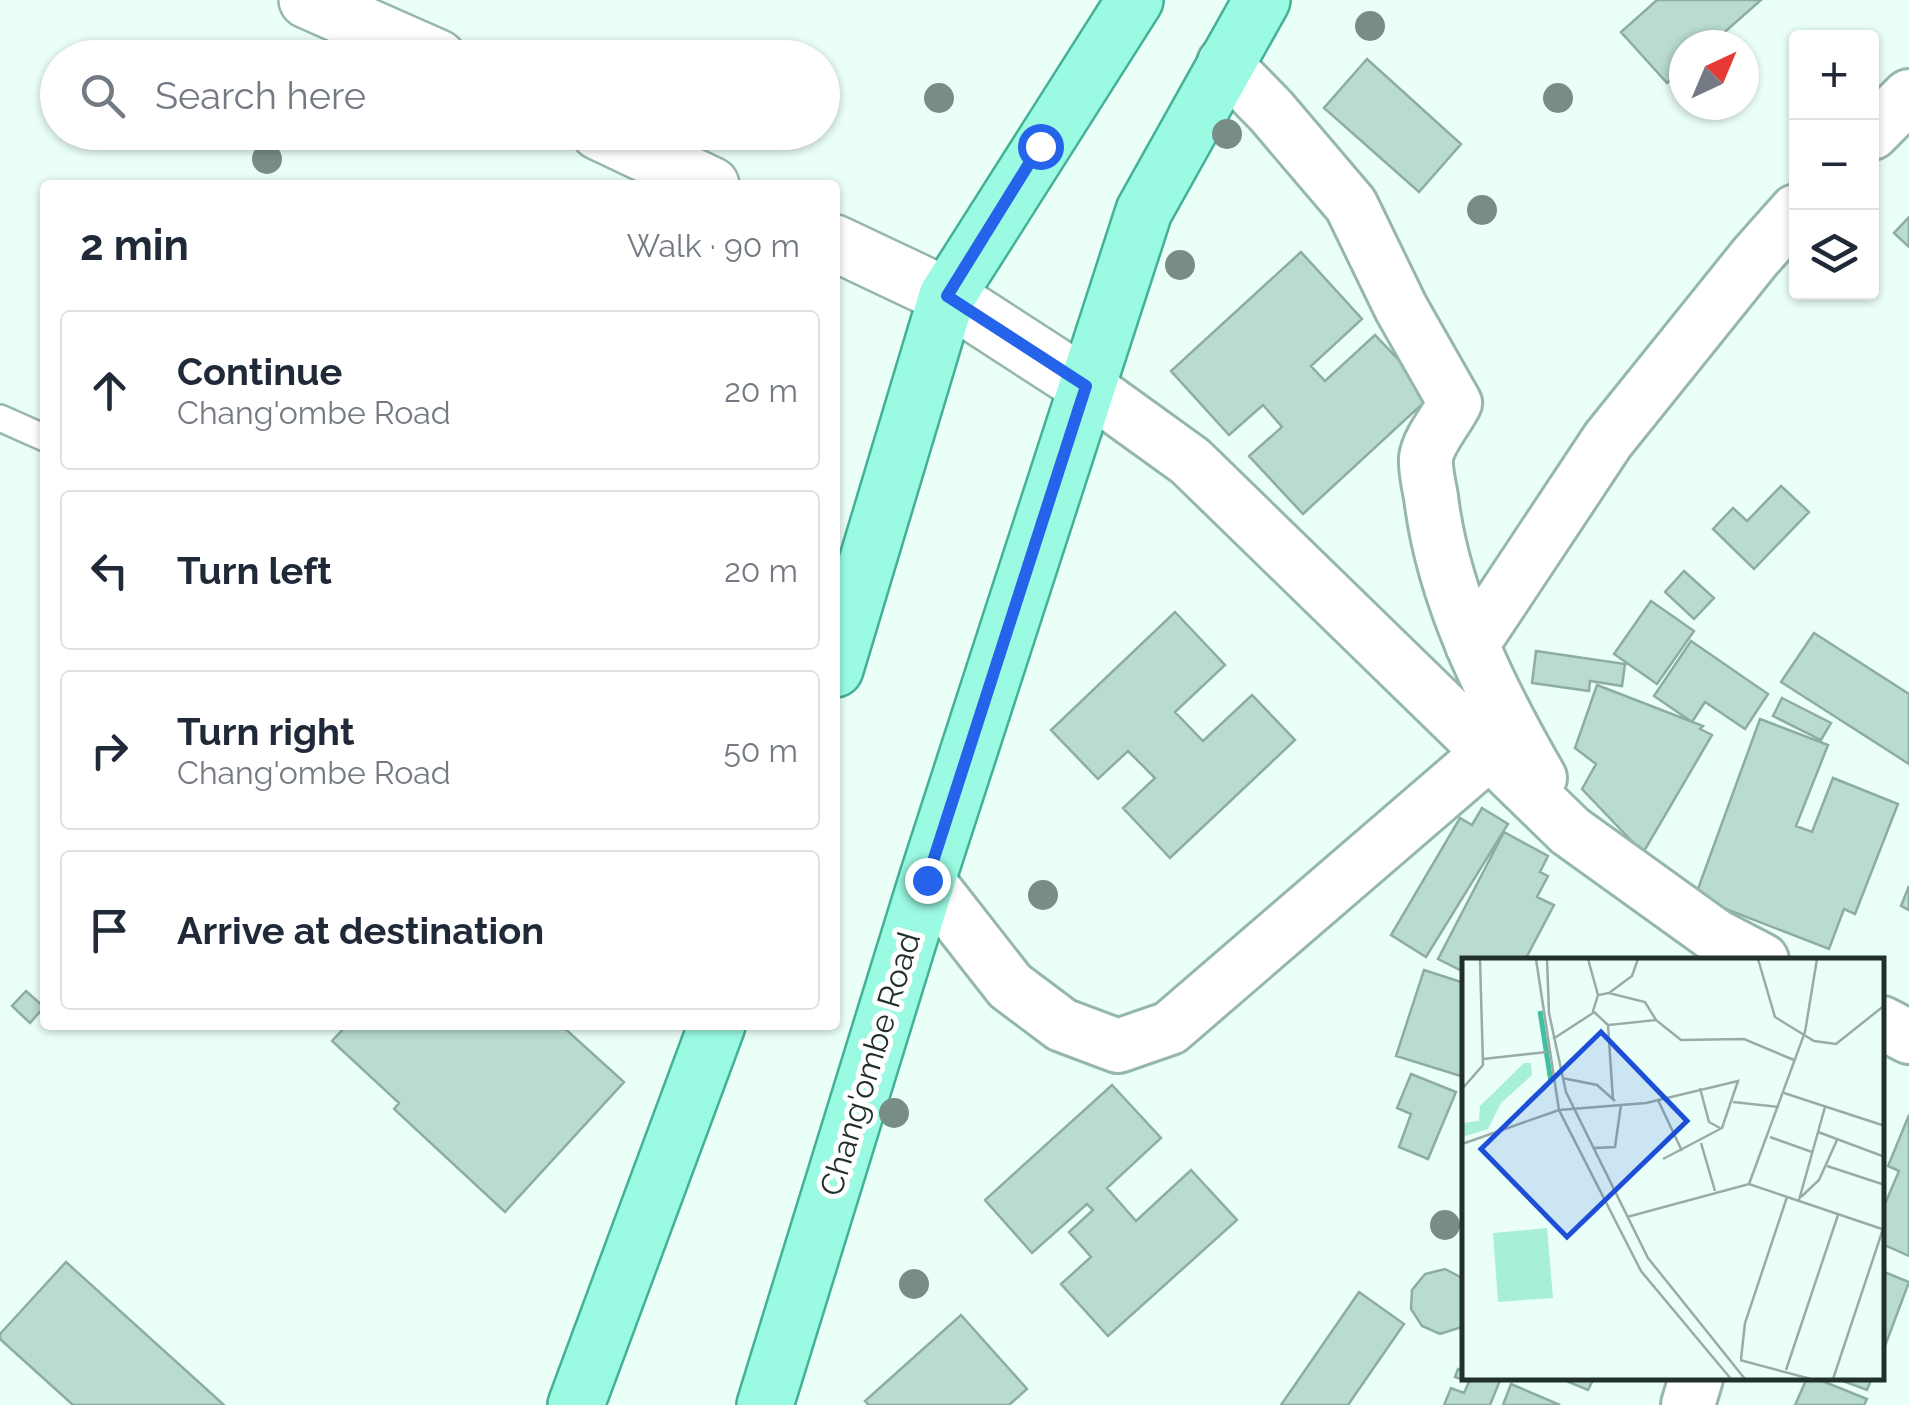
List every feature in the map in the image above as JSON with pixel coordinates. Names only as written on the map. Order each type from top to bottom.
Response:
[{"type":"main road","points":[[840,652],[947,296],[1135,0]]},
{"type":"main road","name":"Chang'ombe Road","points":[[765,1405],[927,880],[1144,211],[1262,0]]},
{"type":"main road","points":[[576,1405],[715,1030]]},
{"type":"street","points":[[307,0],[397,40]]},
{"type":"street","points":[[1224,63],[1271,111],[1351,205],[1401,308],[1455,403],[1426,456],[1448,576],[1472,646],[1510,728],[1570,831]]},
{"type":"street","points":[[1879,126],[1909,96]]},
{"type":"street","points":[[638,150],[701,180]]},
{"type":"street","points":[[1472,646],[1608,440],[1789,219]]},
{"type":"street","points":[[840,245],[947,296],[1086,386],[1190,461],[1570,831],[1716,936],[1758,958]]},
{"type":"street","points":[[927,880],[1010,986],[1062,1026],[1118,1046],[1170,1028],[1489,753]]},
{"type":"street","points":[[1884,1024],[1909,1038]]},
{"type":"street","points":[[1688,1405],[1695,1380]]},
{"type":"lane","points":[[0,418],[40,436]]},
{"type":"building","points":[[1657,0],[1761,0],[1727,30],[1669,30],[1667,83],[1621,32]]},
{"type":"building","points":[[1367,59],[1461,144],[1419,192],[1324,108]]},
{"type":"building","points":[[1909,217],[1909,247],[1894,233]]},
{"type":"building","points":[[1301,252],[1362,319],[1311,366],[1325,381],[1375,335],[1432,395],[1303,514],[1249,456],[1282,427],[1263,405],[1229,435],[1171,371]]},
{"type":"building","points":[[1781,486],[1809,512],[1754,569],[1713,529],[1733,508],[1747,521]]},
{"type":"building","points":[[1684,571],[1714,598],[1694,619],[1665,592]]},
{"type":"building","points":[[1651,601],[1694,631],[1657,684],[1614,654]]},
{"type":"building","points":[[1175,612],[1225,665],[1175,712],[1203,741],[1252,695],[1295,740],[1170,858],[1123,808],[1155,778],[1128,751],[1098,779],[1051,730]]},
{"type":"building","points":[[1814,633],[1909,694],[1909,764],[1781,682]]},
{"type":"building","points":[[1691,641],[1768,694],[1745,729],[1705,702],[1692,722],[1654,696]]},
{"type":"building","points":[[1536,651],[1625,664],[1622,686],[1590,681],[1589,691],[1532,683]]},
{"type":"building","points":[[1597,685],[1703,726],[1700,729],[1712,735],[1643,853],[1582,789],[1596,764],[1575,748]]},
{"type":"building","points":[[1782,698],[1831,723],[1821,740],[1773,716]]},
{"type":"building","points":[[1760,719],[1828,745],[1796,826],[1812,832],[1833,778],[1898,804],[1855,914],[1844,909],[1829,949],[1695,897]]},
{"type":"building","points":[[1482,808],[1508,824],[1426,957],[1391,935],[1460,818],[1472,825]]},
{"type":"building","points":[[1504,832],[1548,856],[1540,872],[1548,876],[1537,897],[1554,905],[1526,958],[1462,958],[1462,971],[1438,959]]},
{"type":"building","points":[[1909,886],[1909,910],[1901,906]]},
{"type":"building","points":[[1424,970],[1462,982],[1462,1076],[1396,1056]]},
{"type":"building","points":[[26,991],[40,1003],[40,1012],[30,1023],[12,1006]]},
{"type":"building","points":[[342,1030],[567,1030],[624,1082],[505,1212],[394,1109],[399,1103],[332,1041]]},
{"type":"building","points":[[1411,1074],[1456,1092],[1428,1159],[1399,1147],[1411,1114],[1397,1108]]},
{"type":"building","points":[[1112,1085],[1161,1138],[1107,1188],[1136,1221],[1191,1170],[1237,1220],[1108,1336],[1061,1284],[1091,1257],[1069,1232],[1093,1210],[1087,1204],[1032,1253],[985,1200]]},
{"type":"building","points":[[1909,1115],[1909,1256],[1884,1245],[1884,1206],[1899,1171],[1888,1166]]},
{"type":"building","points":[[66,1262],[224,1405],[73,1405],[0,1339],[0,1334]]},
{"type":"building","points":[[1445,1269],[1462,1278],[1459,1328],[1440,1334],[1422,1326],[1411,1309],[1412,1290],[1425,1274]]},
{"type":"building","points":[[1884,1272],[1909,1282],[1884,1349]]},
{"type":"building","points":[[1359,1292],[1404,1324],[1348,1405],[1281,1405]]},
{"type":"building","points":[[961,1315],[1027,1389],[1009,1405],[869,1405],[865,1401]]},
{"type":"building","points":[[1463,1380],[1500,1380],[1490,1405],[1444,1405],[1451,1388],[1464,1393],[1469,1382]]},
{"type":"building","points":[[1564,1380],[1593,1380],[1588,1390]]},
{"type":"building","points":[[1806,1380],[1820,1380],[1867,1399],[1864,1405],[1795,1405]]},
{"type":"building","points":[[1840,1380],[1871,1380],[1867,1390]]},
{"type":"building","points":[[1511,1384],[1560,1405],[1503,1405]]},
{"type":"route","points":[[927,880],[1086,386],[947,296],[1040,146]]}]
